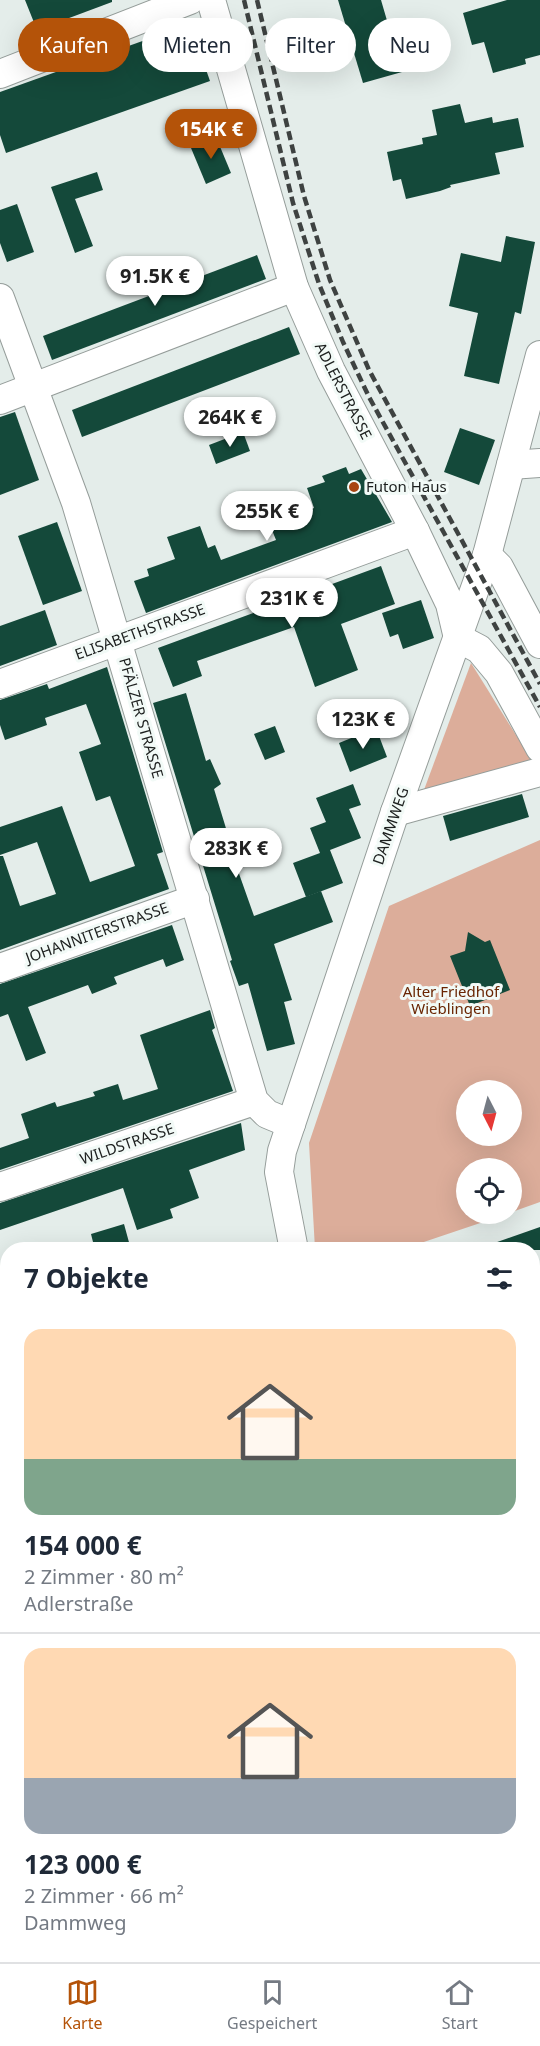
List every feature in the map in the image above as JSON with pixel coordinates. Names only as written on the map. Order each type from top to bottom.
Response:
[{"type":"street","points":[[0,74],[190,0]]},
{"type":"street","name":"ADLERSTRASSE","points":[[211,0],[294,286],[331,371],[415,531],[450,604],[458,638]]},
{"type":"street","points":[[0,400],[294,286]]},
{"type":"street","name":"PFÄLZER STRASSE","points":[[0,298],[76,503],[255,1101]]},
{"type":"street","name":"DAMMWEG","points":[[292,1242],[279,1162],[395,812],[488,559],[540,355]]},
{"type":"street","points":[[511,465],[540,464]]},
{"type":"street","name":"ELISABETHSTRASSE","points":[[0,684],[415,531]]},
{"type":"street","points":[[488,559],[509,584],[540,644]]},
{"type":"street","points":[[458,638],[479,649],[500,673],[540,748]]},
{"type":"street","points":[[395,812],[540,772]]},
{"type":"street","name":"JOHANNITERSTRASSE","points":[[0,968],[195,899]]},
{"type":"street","points":[[255,1101],[267,1114],[291,1124]]},
{"type":"street","name":"WILDSTRASSE","points":[[0,1187],[255,1101]]},
{"type":"green space","points":[[471,663],[536,767],[421,798]]},
{"type":"green space","name":"Alter Friedhof Wieblingen","points":[[540,840],[540,1202],[522,1208],[522,1158],[456,1158],[456,1224],[477,1224],[424,1242],[315,1242],[309,1143],[389,906]]},
{"type":"building","points":[[25,0],[112,0],[112,2],[69,18],[32,18]]},
{"type":"building","points":[[338,0],[381,0],[386,18],[368,18],[368,72],[402,72],[363,83],[356,60],[356,18],[343,18]]},
{"type":"building","points":[[507,0],[540,0],[540,55],[525,59],[526,64],[493,73],[484,42],[472,45],[463,13]]},
{"type":"building","points":[[142,41],[142,72],[207,72],[210,81],[6,153],[0,135],[0,92],[56,72],[130,72],[130,45]]},
{"type":"building","points":[[460,104],[465,123],[492,117],[493,123],[518,118],[524,147],[495,153],[500,174],[450,185],[451,187],[440,191],[406,199],[401,179],[393,181],[387,152],[423,144],[422,138],[437,135],[432,110]]},
{"type":"building","points":[[216,137],[231,173],[206,184],[191,148]]},
{"type":"building","points":[[97,172],[103,190],[75,199],[93,246],[75,253],[51,187]]},
{"type":"building","points":[[17,204],[34,252],[7,262],[0,243],[0,210]]},
{"type":"building","points":[[506,236],[535,242],[521,314],[515,312],[499,384],[464,376],[478,313],[449,306],[461,253],[501,262]]},
{"type":"building","points":[[257,255],[266,279],[52,360],[43,336]]},
{"type":"building","points":[[289,327],[300,354],[82,437],[72,410]]},
{"type":"building","points":[[15,412],[39,480],[0,495],[0,417]]},
{"type":"building","points":[[460,428],[495,440],[479,485],[444,472]]},
{"type":"building","points":[[243,432],[250,451],[216,464],[209,445]]},
{"type":"building","points":[[346,467],[349,474],[361,469],[392,522],[146,613],[134,581],[149,576],[147,569],[175,559],[167,537],[200,526],[208,548],[215,545],[221,560],[276,540],[270,525],[314,508],[307,488],[325,482],[322,476]]},
{"type":"building","points":[[57,522],[82,591],[43,605],[18,536]]},
{"type":"building","points":[[381,566],[395,604],[341,624],[358,670],[315,687],[294,627],[197,661],[202,676],[173,687],[158,648]]},
{"type":"building","points":[[421,600],[434,638],[403,649],[398,634],[390,637],[382,613]]},
{"type":"building","points":[[45,610],[57,645],[0,666],[0,626]]},
{"type":"building","points":[[107,667],[163,852],[157,854],[169,889],[0,950],[0,856],[3,856],[20,906],[56,894],[37,842],[0,855],[0,827],[62,806],[90,882],[135,866],[110,796],[96,801],[79,752],[101,744],[86,704],[45,718],[47,725],[5,740],[0,725],[0,700],[47,684],[49,689]]},
{"type":"building","points":[[186,693],[206,761],[210,759],[221,784],[214,789],[232,848],[258,839],[265,858],[237,868],[254,916],[321,891],[333,922],[274,944],[292,1000],[284,1002],[295,1044],[267,1051],[248,983],[239,986],[230,961],[232,960],[153,703]]},
{"type":"building","points":[[275,726],[285,752],[265,760],[254,734]]},
{"type":"building","points":[[376,728],[387,757],[350,772],[339,743]]},
{"type":"building","points":[[353,784],[361,805],[349,809],[361,838],[330,850],[343,883],[306,897],[293,863],[320,853],[310,828],[326,822],[316,798]]},
{"type":"building","points":[[522,794],[529,817],[450,841],[443,816]]},
{"type":"building","points":[[172,925],[184,960],[166,967],[163,959],[114,977],[117,984],[92,994],[88,985],[28,1007],[46,1053],[26,1061],[8,1014],[0,1017],[0,984]]},
{"type":"building","points":[[468,932],[485,942],[490,940],[510,990],[470,1006],[450,956],[465,951]]},
{"type":"building","points":[[210,1010],[215,1028],[212,1030],[233,1091],[0,1170],[0,1148],[29,1138],[21,1114],[55,1102],[57,1107],[95,1096],[93,1092],[118,1084],[123,1100],[158,1089],[140,1035]]},
{"type":"building","points":[[241,1123],[245,1150],[189,1170],[199,1198],[170,1209],[173,1218],[137,1230],[123,1188],[0,1230],[0,1203]]},
{"type":"building","points":[[124,1224],[129,1242],[93,1242],[91,1234]]},
{"type":"building","points":[[540,1227],[540,1242],[497,1242]]},
{"type":"railway","points":[[244,0],[293,203],[319,284],[343,342],[369,397],[540,707]]},
{"type":"railway","points":[[257,0],[304,196],[330,280],[369,370],[540,684]]},
{"type":"place","name":"Futon Haus","points":[[354,487]]}]
